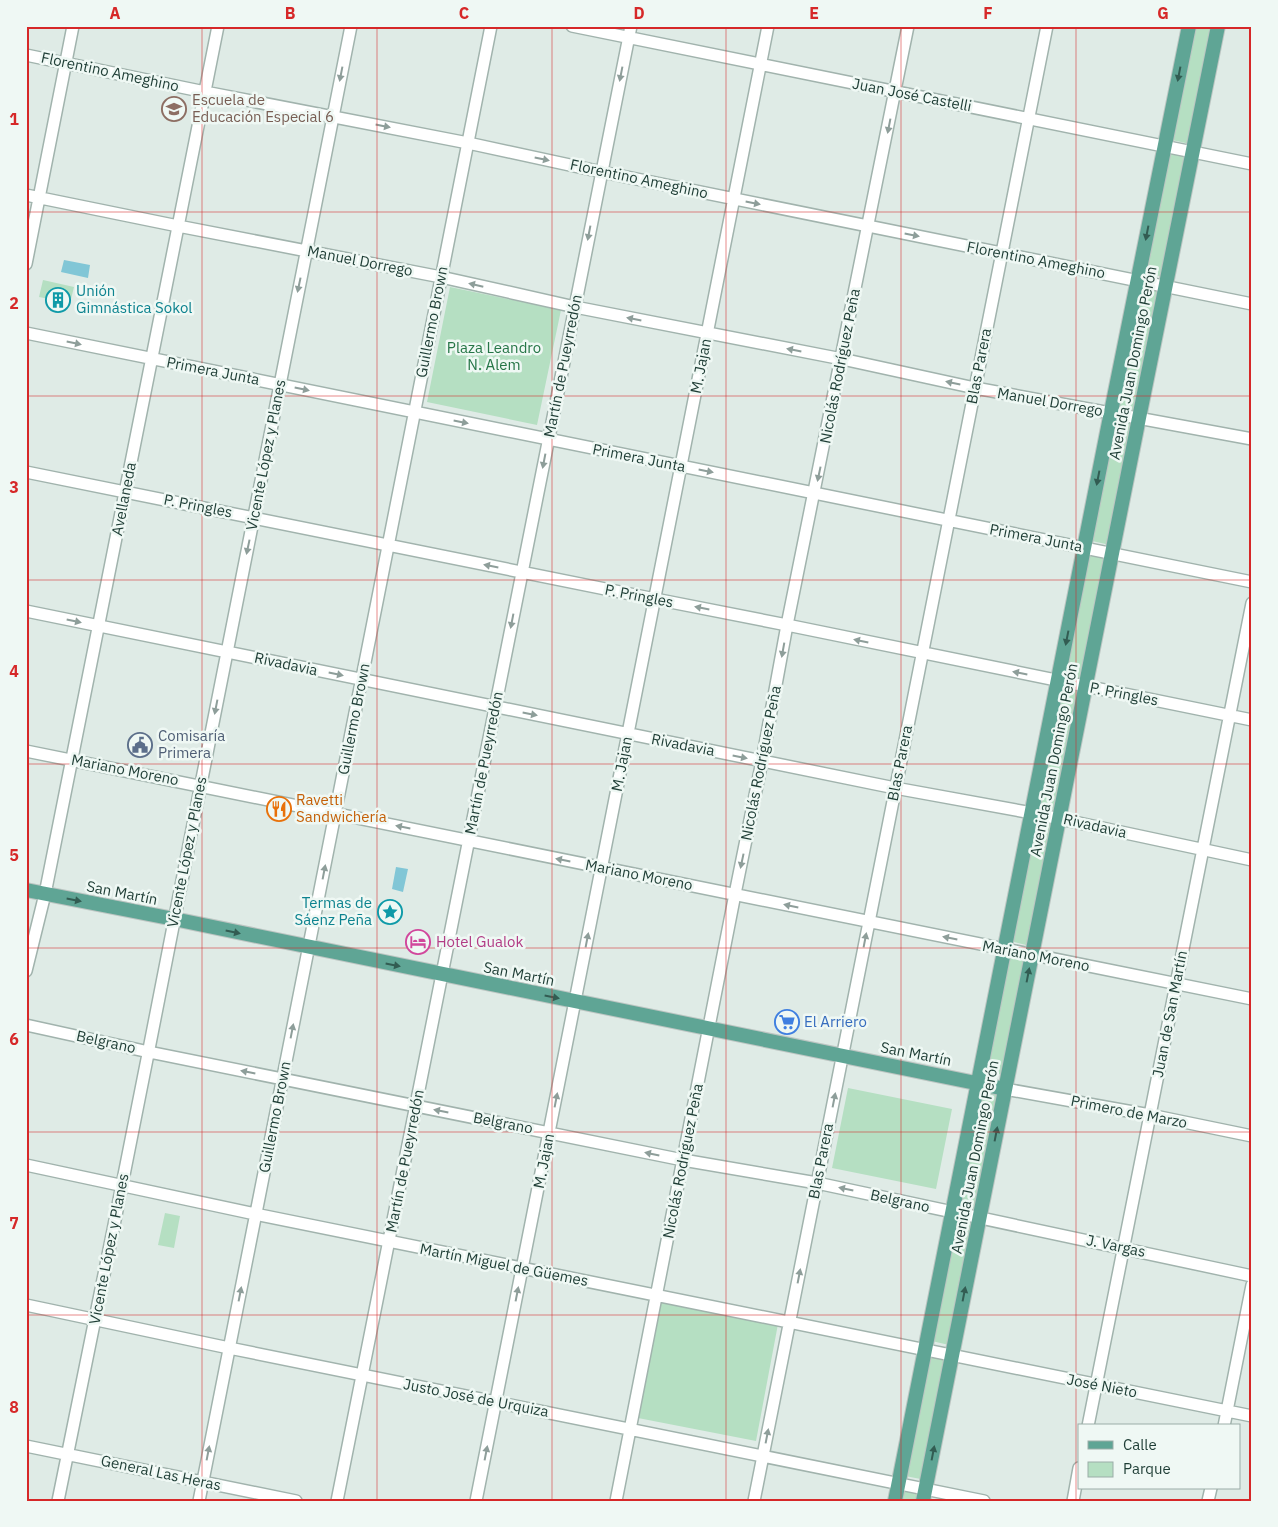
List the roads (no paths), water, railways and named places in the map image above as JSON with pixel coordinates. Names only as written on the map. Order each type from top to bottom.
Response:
[{"type":"main road","name":"Avenida Juan Domingo Perón","points":[[895,1501],[1189,26]]},
{"type":"main road","name":"Avenida Juan Domingo Perón","points":[[924,1495],[1218,26]]},
{"type":"main road","name":"San Martín","points":[[26,890],[1005,1089]]},
{"type":"street","points":[[26,264],[73,26]]},
{"type":"street","name":"Avellaneda","points":[[26,971],[45,894],[218,26]]},
{"type":"street","name":"Vicente López y Planes","points":[[58,1501],[149,1052],[226,652],[351,26]]},
{"type":"street","name":"Guillermo Brown","points":[[199,1501],[491,26]]},
{"type":"street","name":"Juan José Castelli","points":[[572,26],[630,32],[760,64],[1252,164]]},
{"type":"street","name":"M. Jajan","points":[[476,1501],[768,26]]},
{"type":"street","name":"Nicolás Rodríguez Peña","points":[[616,1501],[908,26]]},
{"type":"street","name":"Blas Parera","points":[[754,1501],[1047,26]]},
{"type":"street","name":"Martín de Pueyrredón","points":[[337,1501],[630,32]]},
{"type":"street","name":"Florentino Ameghino","points":[[26,55],[205,92],[468,142],[602,172],[1252,304]]},
{"type":"street","name":"Manuel Dorrego","points":[[26,195],[441,277],[575,307],[975,388],[1252,439]]},
{"type":"street","name":"Primera Junta","points":[[26,333],[1252,582]]},
{"type":"street","name":"P. Pringles","points":[[26,472],[1252,720]]},
{"type":"street","name":"Juan de San Martín","points":[[1088,1424],[1252,603]]},
{"type":"street","name":"Rivadavia","points":[[26,611],[895,788],[1059,818],[1252,860]]},
{"type":"street","name":"Mariano Moreno","points":[[26,751],[1252,1000]]},
{"type":"street","name":"Belgrano","points":[[26,1025],[282,1079],[683,1160],[817,1183],[980,1218]]},
{"type":"street","name":"Primero de Marzo","points":[[1005,1089],[1252,1136]]},
{"type":"street","name":"Martín Miguel de Güemes","points":[[26,1165],[256,1214],[952,1356]]},
{"type":"street","name":"J. Vargas","points":[[980,1218],[1252,1276]]},
{"type":"street","points":[[1224,1424],[1252,1285]]},
{"type":"street","name":"Justo José de Urquiza","points":[[26,1305],[899,1484],[924,1495],[984,1501]]},
{"type":"street","name":"José Nieto","points":[[952,1356],[1252,1416]]},
{"type":"street","name":"General Las Heras","points":[[26,1446],[68,1453],[296,1501]]},
{"type":"street","points":[[1073,1501],[1078,1474]]},
{"type":"water","points":[[64,260],[90,265],[88,278],[61,272]]},
{"type":"water","points":[[396,867],[408,869],[403,892],[392,889]]},
{"type":"place","name":"Escuela de Educación Especial 6","points":[[174,109]]},
{"type":"place","name":"Unión Gimnástica Sokol","points":[[58,300]]},
{"type":"place","name":"Comisaría Primera","points":[[140,745]]},
{"type":"place","name":"Ravetti Sandwichería","points":[[279,809]]},
{"type":"place","name":"Termas de Sáenz Peña","points":[[390,912]]},
{"type":"place","name":"Hotel Gualok","points":[[418,942]]},
{"type":"place","name":"El Arriero","points":[[787,1022]]},
{"type":"park label","name":"Plaza Leandro N. Alem","points":[[494,356]]}]
